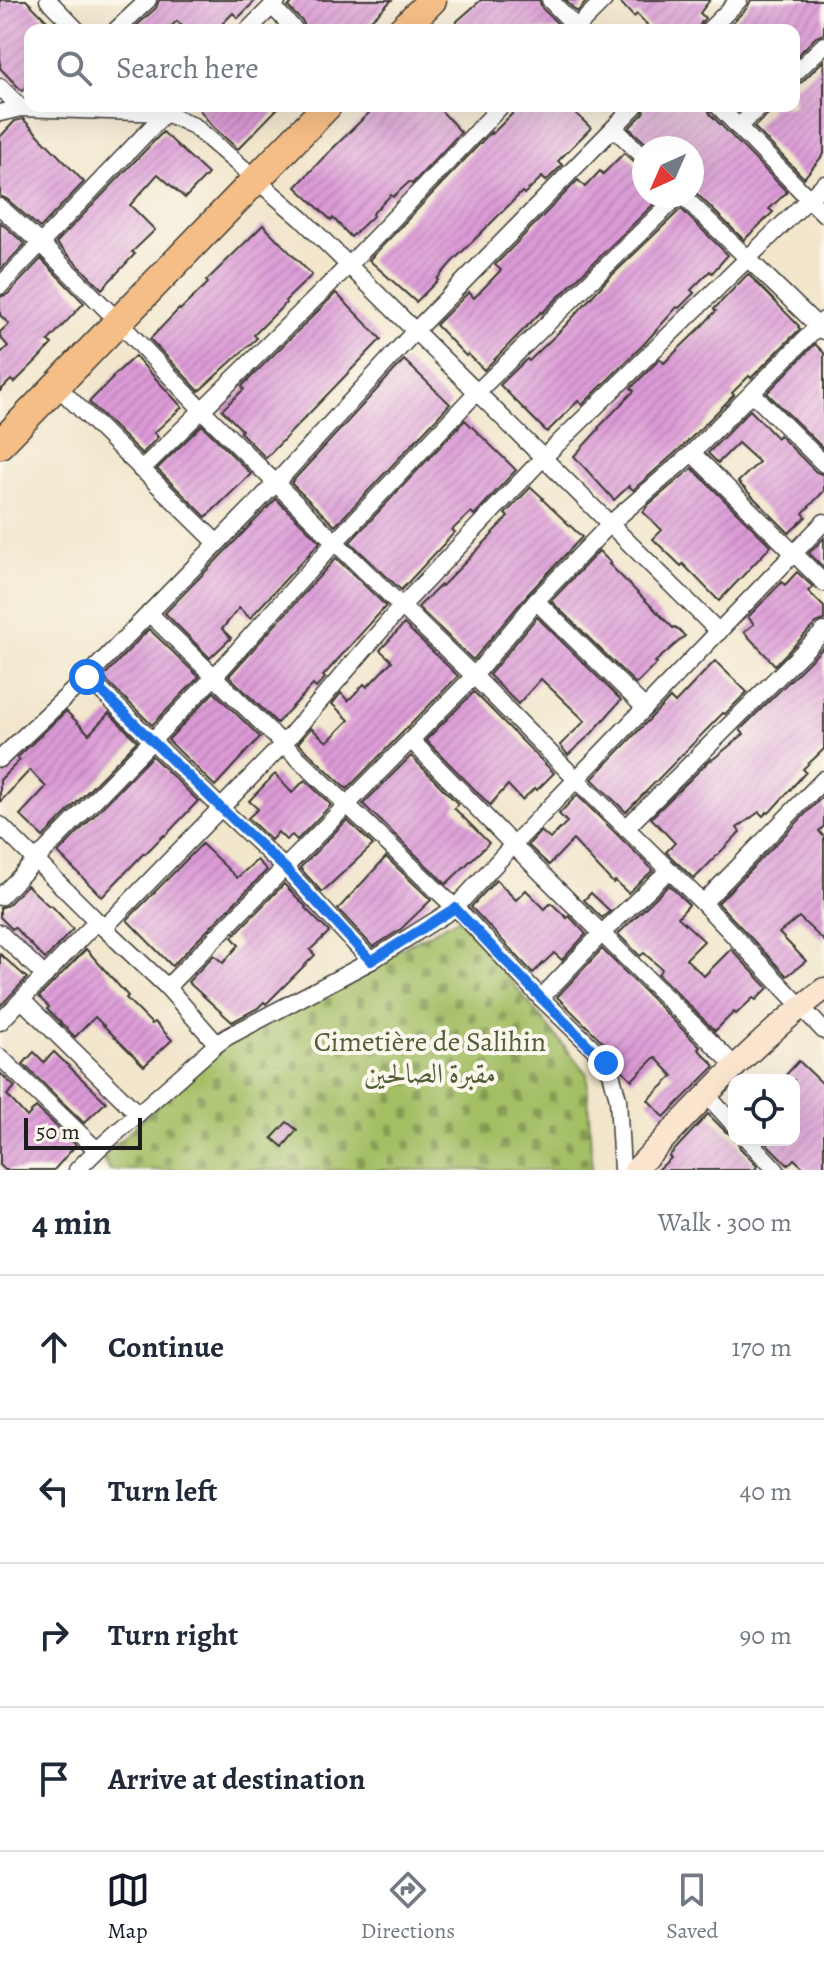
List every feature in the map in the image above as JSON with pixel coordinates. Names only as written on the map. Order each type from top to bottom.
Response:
[{"type":"highway","points":[[408,24],[432,0]]},
{"type":"highway","points":[[0,444],[321,112]]},
{"type":"street","points":[[48,0],[71,24]]},
{"type":"street","points":[[122,24],[148,0]]},
{"type":"street","points":[[550,0],[572,24]]},
{"type":"street","points":[[582,24],[604,0]]},
{"type":"street","points":[[715,24],[739,0]]},
{"type":"street","points":[[254,24],[276,2],[291,24]]},
{"type":"street","points":[[800,68],[824,45]]},
{"type":"street","points":[[0,87],[21,108]]},
{"type":"street","points":[[0,113],[21,108]]},
{"type":"street","points":[[0,286],[161,112]]},
{"type":"street","points":[[171,112],[194,126],[302,219],[719,632]]},
{"type":"street","points":[[141,470],[349,265],[495,112]]},
{"type":"street","points":[[0,759],[87,677],[276,483],[415,331],[629,112]]},
{"type":"street","points":[[724,112],[824,214]]},
{"type":"street","points":[[738,127],[754,112]]},
{"type":"street","points":[[614,128],[632,145]]},
{"type":"street","points":[[0,1022],[283,744],[401,607],[542,459],[824,184]]},
{"type":"street","points":[[0,207],[40,243],[202,410],[703,903],[824,1031]]},
{"type":"street","points":[[0,897],[214,677],[335,542],[476,393],[668,208]]},
{"type":"street","points":[[167,987],[474,676],[536,601],[611,523],[692,453],[822,326],[693,208]]},
{"type":"street","points":[[57,386],[217,543]]},
{"type":"street","points":[[752,393],[824,464]]},
{"type":"street","points":[[692,453],[824,583]]},
{"type":"street","points":[[78,1170],[227,1037],[371,961],[455,908],[824,522]]},
{"type":"street","points":[[536,601],[645,708]]},
{"type":"street","points":[[149,613],[455,908],[606,1063],[618,1099],[622,1170]]},
{"type":"street","points":[[626,828],[824,631]]},
{"type":"street","points":[[87,677],[285,868],[371,961]]},
{"type":"street","points":[[411,740],[736,1067]]},
{"type":"street","points":[[703,903],[824,779]]},
{"type":"street","points":[[0,825],[167,987],[217,1044]]},
{"type":"street","points":[[541,998],[641,894],[668,871]]},
{"type":"street","points":[[0,933],[45,976]]},
{"type":"street","points":[[635,1170],[736,1067],[800,1007],[824,989]]},
{"type":"street","points":[[22,1000],[138,1114]]},
{"type":"street","points":[[0,1057],[97,1150]]},
{"type":"street","points":[[707,1095],[728,1118]]},
{"type":"street","points":[[753,1146],[771,1168]]},
{"type":"green space","name":"Cimetière de Salihin مقبرة الصالحين","points":[[459,918],[587,1074],[592,1170],[110,1170],[101,1158],[230,1038]]},
{"type":"building","points":[[0,0],[26,0],[50,24],[24,24],[22,91],[0,68]]},
{"type":"building","points":[[159,0],[256,0],[238,18],[233,13],[222,24],[180,24],[177,21],[174,24],[139,24],[156,8]]},
{"type":"building","points":[[295,0],[392,0],[370,21],[371,24],[304,24],[288,7]]},
{"type":"building","points":[[481,0],[539,0],[542,8],[558,24],[456,24]]},
{"type":"building","points":[[565,0],[588,0],[577,12]]},
{"type":"building","points":[[618,0],[710,0],[700,13],[705,18],[701,24],[646,24],[637,14],[634,17]]},
{"type":"building","points":[[751,0],[824,0],[824,34],[816,37],[800,53],[800,24],[731,24]]},
{"type":"building","points":[[824,60],[824,154],[804,178],[754,127],[769,112],[800,112],[802,82]]},
{"type":"building","points":[[202,112],[274,112],[238,149]]},
{"type":"building","points":[[370,112],[443,112],[461,132],[412,184],[409,182],[393,197],[391,195],[351,237],[296,187]]},
{"type":"building","points":[[574,112],[591,128],[558,161],[562,165],[546,181],[542,177],[524,194],[522,192],[416,302],[369,260],[491,132],[513,113]]},
{"type":"building","points":[[644,112],[709,112],[787,192],[769,209],[773,212],[744,240],[704,201],[704,136],[638,136],[629,128]]},
{"type":"building","points":[[23,119],[84,182],[40,228],[0,196],[0,137],[15,121]]},
{"type":"building","points":[[163,132],[208,174],[185,198],[158,174],[130,205],[155,230],[132,252],[135,254],[102,289],[56,243]]},
{"type":"building","points":[[624,153],[632,160],[632,208],[650,208],[484,370],[436,325],[469,292],[474,298],[501,270],[495,265],[578,180],[585,187],[600,171],[603,174]]},
{"type":"building","points":[[681,209],[728,255],[582,405],[578,401],[547,432],[500,385],[563,328],[607,280]]},
{"type":"building","points":[[0,222],[25,244],[0,270]]},
{"type":"building","points":[[263,225],[312,275],[254,335],[257,338],[199,391],[150,339]]},
{"type":"building","points":[[41,259],[84,303],[48,341],[52,344],[39,358],[14,383],[11,380],[0,391],[0,354],[8,346],[0,337],[0,332],[9,324],[0,315],[0,297],[8,294]]},
{"type":"building","points":[[748,274],[800,329],[732,393],[734,395],[684,445],[633,490],[629,486],[614,500],[574,456],[634,391],[631,388],[660,359],[664,363],[699,329]]},
{"type":"building","points":[[336,293],[381,339],[266,458],[222,410],[244,389],[242,386]]},
{"type":"building","points":[[815,344],[824,353],[824,449],[767,393]]},
{"type":"building","points":[[135,356],[182,407],[154,433],[158,437],[142,454],[89,402]]},
{"type":"building","points":[[404,360],[450,404],[335,526],[291,483]]},
{"type":"building","points":[[750,410],[777,438],[779,435],[816,472],[824,475],[824,491],[803,513],[806,517],[789,533],[738,482],[759,462],[738,443],[718,463],[708,453]]},
{"type":"building","points":[[465,420],[516,470],[474,515],[471,512],[452,530],[455,532],[401,590],[350,542]]},
{"type":"building","points":[[202,425],[251,474],[206,517],[157,469]]},
{"type":"building","points":[[692,468],[771,546],[719,601],[653,539],[662,530],[643,512]]},
{"type":"building","points":[[531,487],[582,537],[528,594],[473,660],[418,607],[493,534],[508,517],[505,514]]},
{"type":"building","points":[[276,499],[320,542],[250,618],[239,608],[222,629],[231,638],[210,658],[165,613]]},
{"type":"building","points":[[824,538],[824,568],[809,553]]},
{"type":"building","points":[[599,551],[673,628],[685,636],[655,662],[636,684],[551,601]]},
{"type":"building","points":[[336,558],[386,606],[323,676],[325,678],[316,688],[313,685],[277,723],[229,676]]},
{"type":"building","points":[[797,572],[813,587],[808,591],[824,607],[824,620],[816,623],[775,665],[744,632],[754,624],[748,617],[782,582],[785,585]]},
{"type":"building","points":[[537,617],[621,700],[568,755],[560,745],[585,721],[541,679],[518,704],[489,675]]},
{"type":"building","points":[[404,624],[458,676],[347,789],[298,743],[311,728],[327,742],[349,720],[332,704],[341,693],[348,701],[364,684],[367,687],[392,661],[380,650]]},
{"type":"building","points":[[149,629],[199,677],[152,725],[103,677]]},
{"type":"building","points":[[824,647],[824,749],[803,769],[806,772],[769,813],[763,816],[759,812],[737,828],[740,832],[694,879],[666,852],[675,843],[651,818],[711,759],[744,734],[740,730]]},
{"type":"building","points":[[715,661],[747,692],[626,812],[592,779],[670,698],[675,703]]},
{"type":"building","points":[[214,692],[260,737],[215,786],[168,740]]},
{"type":"building","points":[[474,692],[554,773],[522,800],[508,785],[490,805],[426,740]]},
{"type":"building","points":[[66,711],[89,734],[109,713],[137,741],[43,837],[20,815],[46,787],[30,770],[0,802],[0,780],[20,760],[17,758]]},
{"type":"building","points":[[152,756],[198,801],[102,897],[58,853]]},
{"type":"building","points":[[411,756],[458,804],[454,808],[489,843],[446,884],[363,804]]},
{"type":"building","points":[[275,774],[292,793],[305,780],[331,805],[297,840],[292,835],[286,840],[278,832],[271,840],[248,818],[258,809],[249,801]]},
{"type":"building","points":[[577,795],[653,870],[628,893],[615,881],[613,883],[573,840],[549,865],[528,845],[541,831],[550,839],[567,822],[559,814]]},
{"type":"building","points":[[824,795],[824,826],[819,831],[824,837],[824,941],[799,917],[779,933],[806,961],[787,976],[718,903]]},
{"type":"building","points":[[347,820],[373,845],[322,892],[300,868]]},
{"type":"building","points":[[202,844],[237,878],[257,860],[267,870],[172,966],[127,920]]},
{"type":"building","points":[[386,857],[431,900],[401,929],[373,947],[338,909]]},
{"type":"building","points":[[496,880],[516,900],[526,890],[545,909],[551,903],[586,934],[562,960],[554,953],[533,973],[471,907]]},
{"type":"building","points":[[284,884],[329,932],[310,950],[315,955],[266,1004],[264,1002],[232,1022],[188,982],[214,955],[223,963],[239,945],[232,937]]},
{"type":"building","points":[[27,885],[73,929],[45,959],[0,917],[0,908],[8,905]]},
{"type":"building","points":[[669,885],[689,905],[678,917],[704,941],[686,959],[704,976],[731,949],[768,988],[756,1000],[753,998],[736,1014],[734,1012],[715,1031],[658,974],[662,969],[644,953],[640,956],[618,934]]},
{"type":"building","points":[[591,893],[610,911],[602,918],[584,900]]},
{"type":"building","points":[[86,949],[128,996],[126,998],[172,1040],[144,1066],[95,1017],[75,1037],[39,997]]},
{"type":"building","points":[[602,949],[700,1047],[698,1049],[715,1066],[664,1117],[648,1100],[673,1076],[655,1057],[632,1080],[621,1069],[608,1047],[557,997]]},
{"type":"building","points":[[0,954],[27,978],[0,1006]]},
{"type":"building","points":[[34,1052],[44,1062],[54,1052],[106,1102],[84,1123],[23,1064]]},
{"type":"building","points":[[799,1061],[824,1085],[824,1170],[806,1170],[794,1159],[788,1165],[769,1146],[800,1146],[800,1074],[787,1074]]},
{"type":"building","points":[[0,1073],[15,1087],[7,1095],[27,1117],[36,1107],[76,1145],[54,1170],[5,1170],[0,1165]]},
{"type":"building","points":[[708,1114],[728,1133],[728,1146],[739,1146],[757,1166],[755,1170],[658,1170],[671,1158],[669,1156]]},
{"type":"building","points":[[287,1122],[297,1130],[283,1147],[272,1138]]},
{"type":"route","points":[[87,677],[285,868],[371,961],[455,908],[606,1063]]}]
